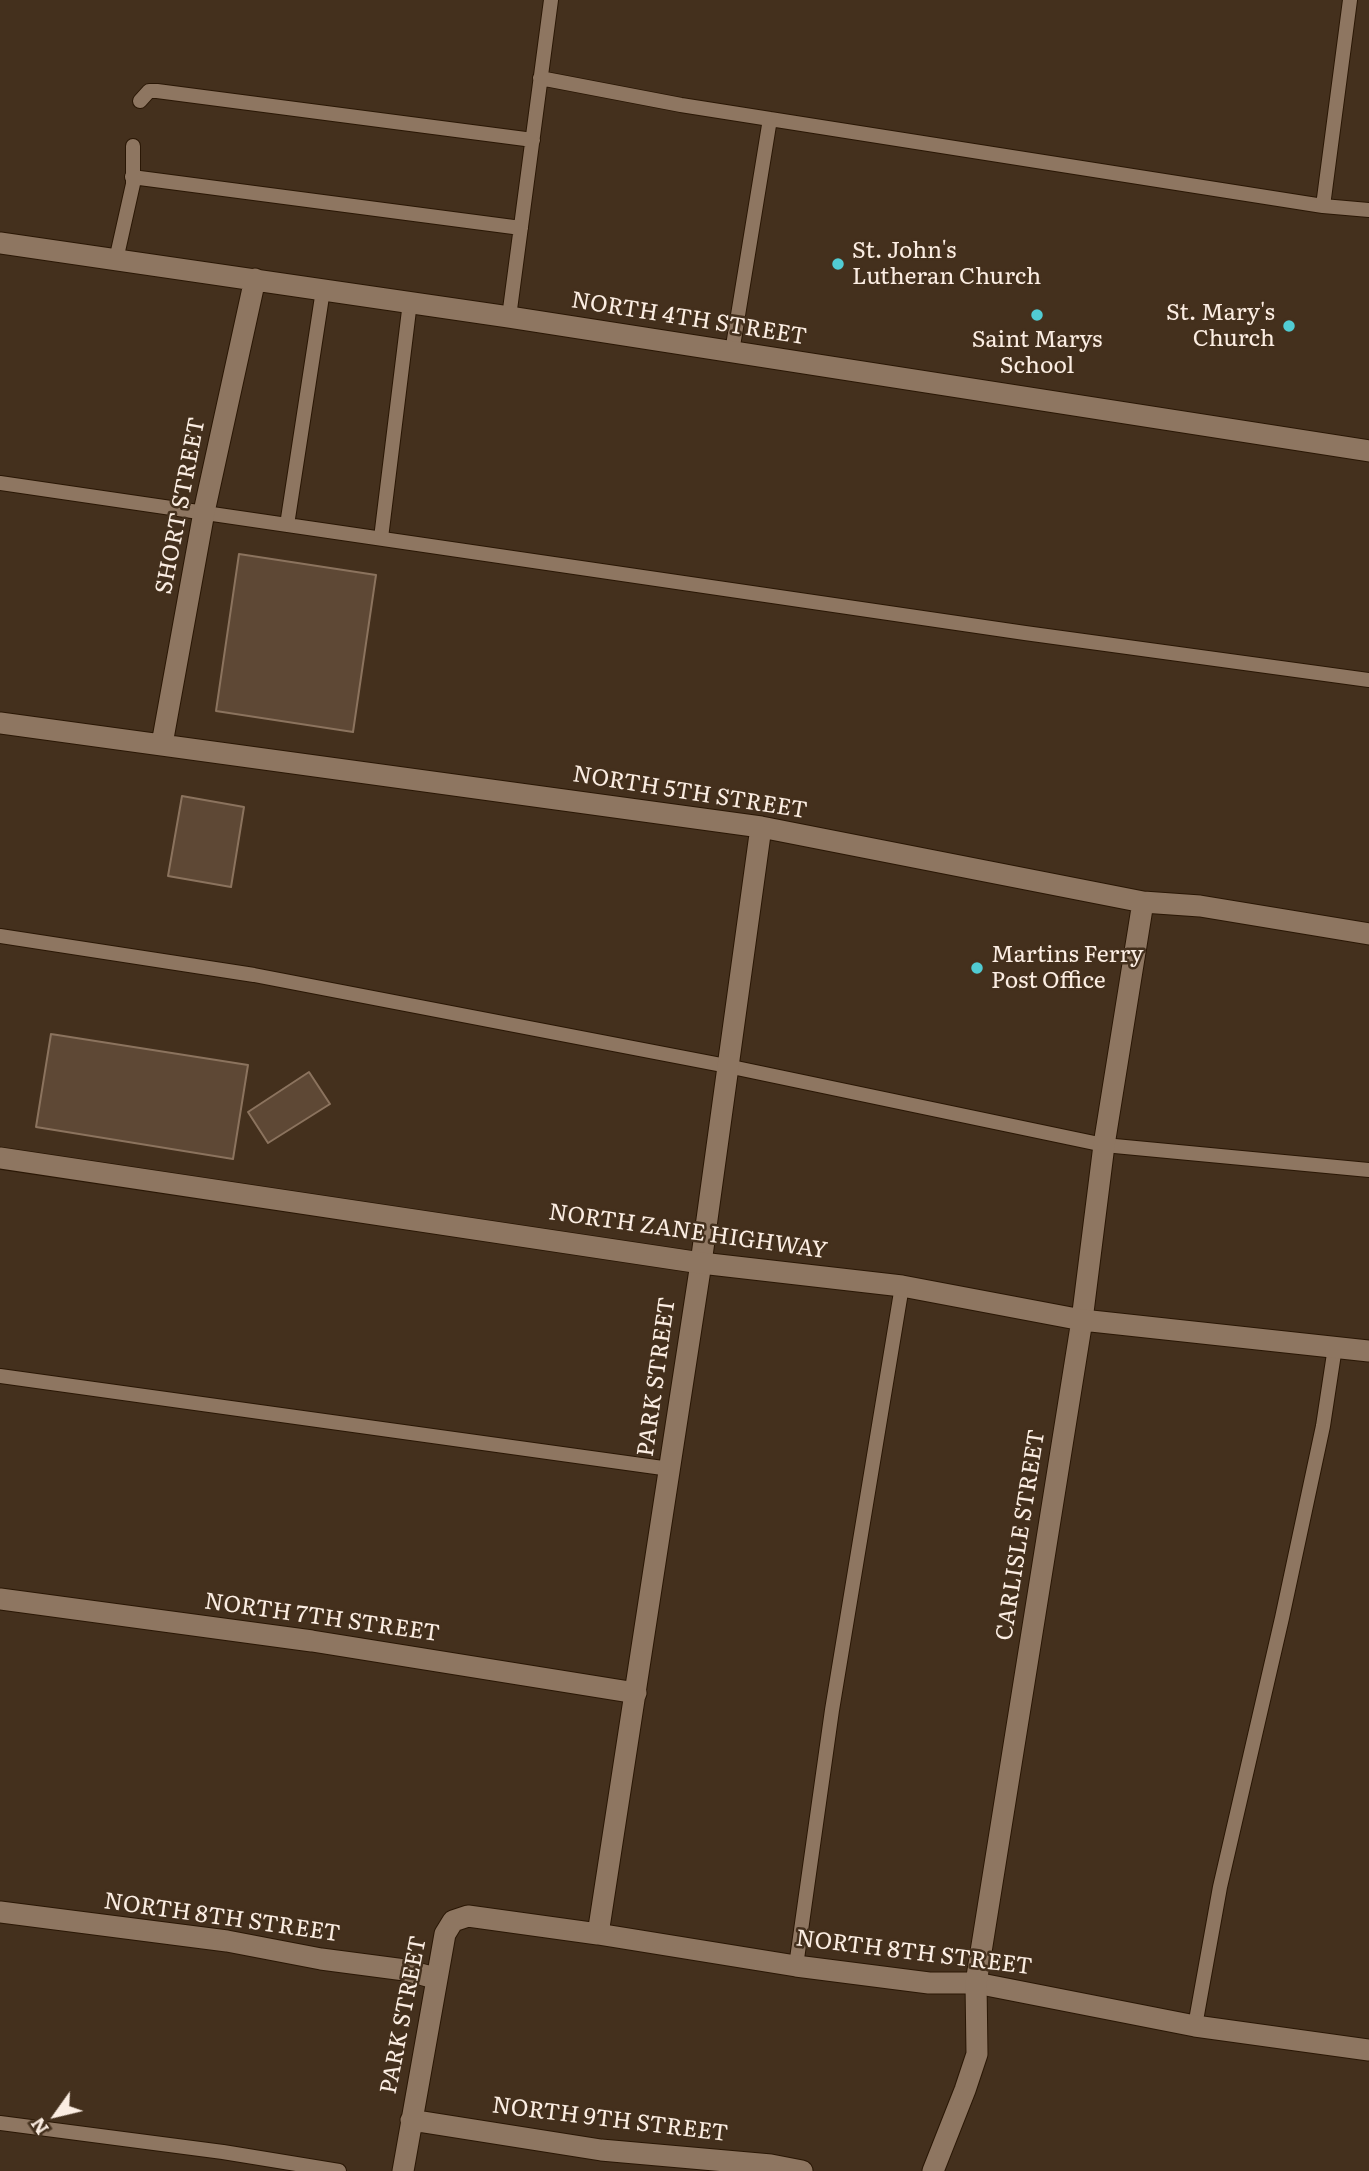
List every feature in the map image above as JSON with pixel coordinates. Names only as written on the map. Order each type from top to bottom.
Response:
[{"type":"street","name":"NORTH 4TH STREET","points":[[0,243],[509,317],[1369,452]]},
{"type":"street","name":"SHORT STREET","points":[[162,744],[204,512],[255,279]]},
{"type":"street","name":"NORTH 5TH STREET","points":[[0,723],[761,827],[1143,902],[1200,906],[1369,934]]},
{"type":"street","name":"PARK STREET","points":[[598,1934],[701,1263],[761,827]]},
{"type":"street","name":"CARLISLE STREET","points":[[933,2171],[976,2054],[976,1983],[1082,1320],[1104,1145],[1143,902]]},
{"type":"street","name":"NORTH ZANE HIGHWAY","points":[[0,1158],[701,1263],[902,1286],[1082,1320],[1369,1352]]},
{"type":"street","name":"NORTH 7TH STREET","points":[[0,1599],[312,1641],[636,1693]]},
{"type":"street","name":"NORTH 8TH STREET","points":[[0,1912],[200,1937],[321,1959],[405,1970],[435,1978]]},
{"type":"street","name":"PARK STREET","points":[[403,2171],[444,1934],[453,1921],[468,1916],[535,1924]]},
{"type":"street","name":"NORTH 8TH STREET","points":[[535,1924],[796,1966],[929,1983],[976,1983],[1195,2026],[1369,2050]]},
{"type":"street","name":"NORTH 9TH STREET","points":[[411,2120],[601,2150],[771,2165],[802,2171]]},
{"type":"lane","points":[[509,317],[551,0]]},
{"type":"lane","points":[[1323,206],[1350,0]]},
{"type":"lane","points":[[540,78],[770,119],[1323,206],[1369,210]]},
{"type":"lane","points":[[140,101],[149,91],[157,91],[533,140]]},
{"type":"lane","points":[[732,352],[770,119]]},
{"type":"lane","points":[[116,260],[132,184],[133,146]]},
{"type":"lane","points":[[132,177],[521,228]]},
{"type":"lane","points":[[287,525],[323,290]]},
{"type":"lane","points":[[381,538],[410,302]]},
{"type":"lane","points":[[0,483],[1025,633],[1369,680]]},
{"type":"lane","points":[[0,936],[254,975],[726,1066],[1104,1145],[1369,1170]]},
{"type":"lane","points":[[796,1966],[832,1710],[902,1286]]},
{"type":"lane","points":[[1195,2026],[1220,1887],[1323,1426],[1335,1347]]},
{"type":"lane","points":[[0,1376],[670,1469]]},
{"type":"lane","points":[[0,2123],[223,2152],[339,2171]]},
{"type":"building","points":[[239,554],[376,575],[353,732],[216,711]]},
{"type":"building","points":[[182,796],[244,807],[231,887],[168,876]]},
{"type":"building","points":[[51,1034],[248,1065],[233,1159],[36,1127]]},
{"type":"building","points":[[309,1072],[330,1104],[268,1143],[248,1112]]},
{"type":"place","name":"St. John's Lutheran Church","points":[[838,264]]},
{"type":"place","name":"Saint Marys School","points":[[1037,315]]},
{"type":"place","name":"St. Mary's Church","points":[[1289,326]]},
{"type":"place","name":"Martins Ferry Post Office","points":[[977,968]]}]
